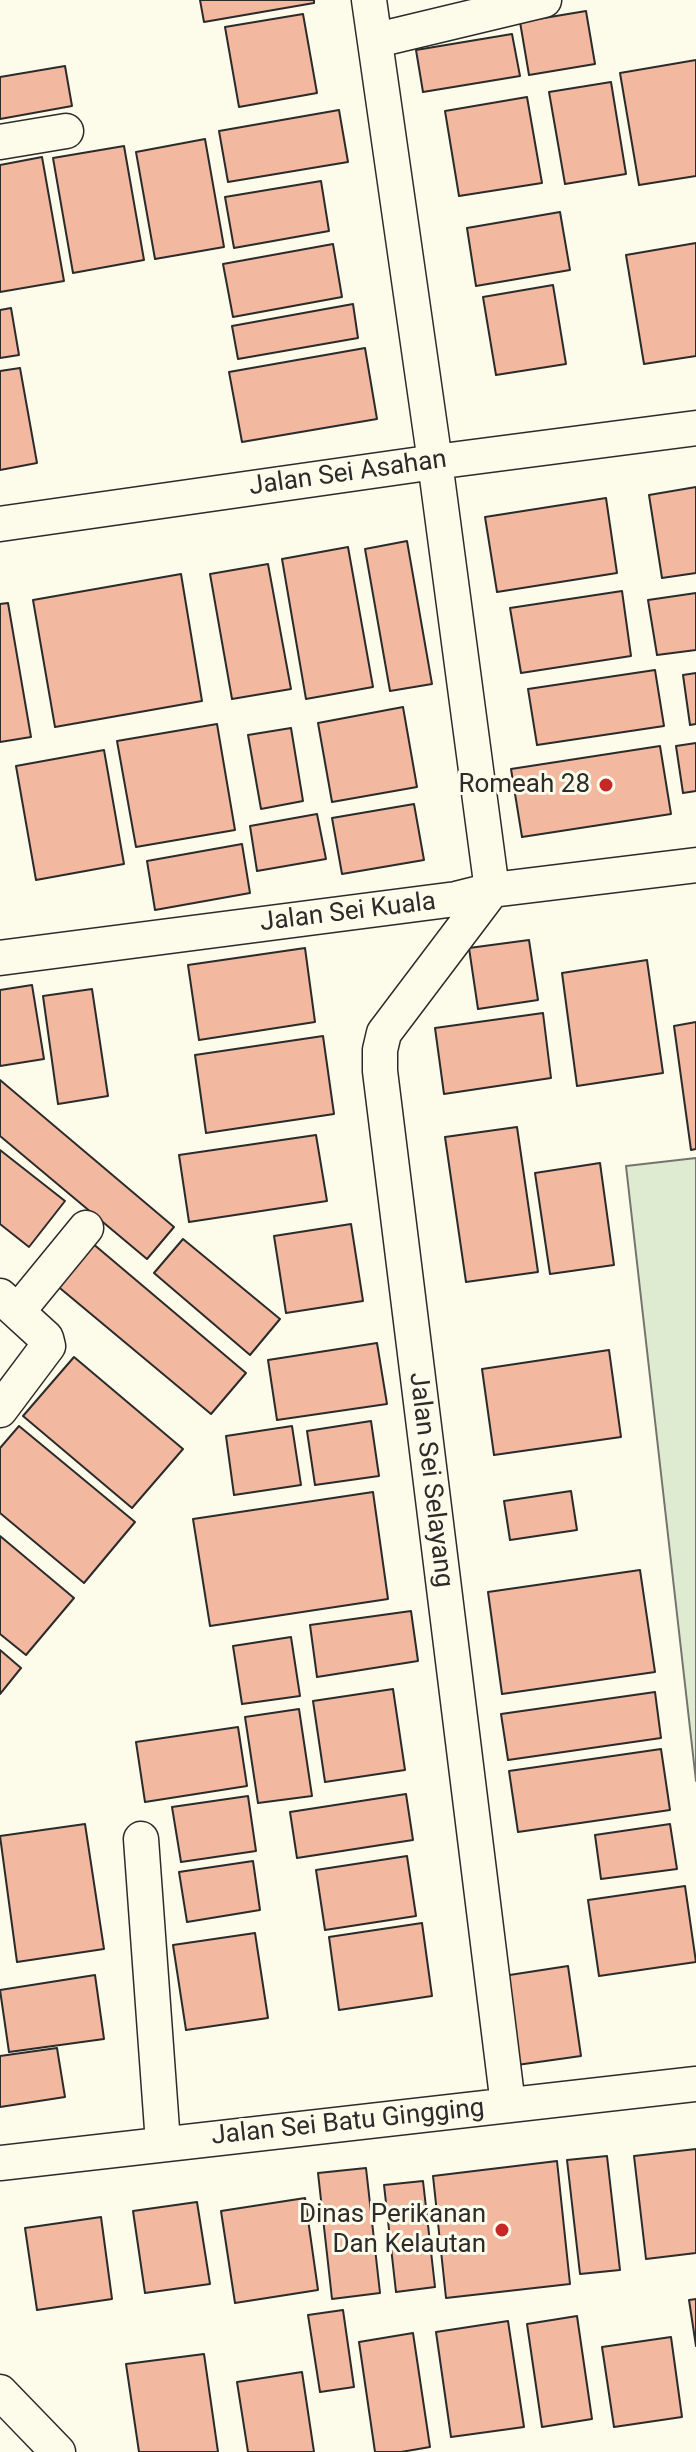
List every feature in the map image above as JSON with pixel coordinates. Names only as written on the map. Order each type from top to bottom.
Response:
[{"type":"street","points":[[369,0],[377,40],[492,890]]},
{"type":"street","points":[[377,40],[544,0]]},
{"type":"street","points":[[0,142],[66,131]]},
{"type":"street","name":"Jalan Sei Asahan","points":[[0,524],[696,428]]},
{"type":"street","name":"Jalan Sei Kuala","points":[[0,958],[696,865]]},
{"type":"street","name":"Jalan Sei Selayang","points":[[492,890],[384,1033],[380,1061],[386,1130],[508,2105]]},
{"type":"street","points":[[0,1410],[48,1346],[46,1338],[9,1304],[86,1228]]},
{"type":"street","points":[[141,1839],[163,2143]]},
{"type":"street","name":"Jalan Sei Batu Gingging","points":[[0,2163],[696,2084]]},
{"type":"street","points":[[0,2392],[58,2452]]},
{"type":"green space","points":[[696,1158],[696,1781],[626,1166]]},
{"type":"building","points":[[200,0],[314,0],[314,3],[204,22]]},
{"type":"building","points":[[586,11],[595,64],[529,75],[520,22]]},
{"type":"building","points":[[303,14],[317,93],[239,107],[225,27]]},
{"type":"building","points":[[512,34],[520,76],[423,92],[416,50]]},
{"type":"building","points":[[696,60],[696,176],[639,185],[620,73]]},
{"type":"building","points":[[65,66],[72,106],[0,119],[0,77]]},
{"type":"building","points":[[611,82],[626,174],[565,184],[549,92]]},
{"type":"building","points":[[527,97],[542,183],[459,196],[445,111]]},
{"type":"building","points":[[339,110],[348,162],[228,182],[219,131]]},
{"type":"building","points":[[205,139],[224,247],[155,259],[136,152]]},
{"type":"building","points":[[124,146],[144,260],[73,273],[53,158]]},
{"type":"building","points":[[42,157],[64,281],[0,292],[0,165]]},
{"type":"building","points":[[321,181],[329,231],[234,248],[225,197]]},
{"type":"building","points":[[560,212],[570,270],[476,286],[467,228]]},
{"type":"building","points":[[696,243],[696,356],[644,364],[626,255]]},
{"type":"building","points":[[333,244],[342,297],[233,317],[223,264]]},
{"type":"building","points":[[553,285],[566,364],[496,375],[483,297]]},
{"type":"building","points":[[353,304],[358,338],[238,359],[232,326]]},
{"type":"building","points":[[11,308],[19,355],[0,358],[0,310]]},
{"type":"building","points":[[365,348],[377,419],[242,442],[229,372]]},
{"type":"building","points":[[20,368],[37,463],[0,470],[0,371]]},
{"type":"building","points":[[696,487],[696,573],[662,578],[649,495]]},
{"type":"building","points":[[606,498],[617,573],[497,592],[485,517]]},
{"type":"building","points":[[407,541],[432,684],[390,691],[365,549]]},
{"type":"building","points":[[348,547],[373,687],[306,699],[282,559]]},
{"type":"building","points":[[268,564],[291,689],[232,699],[210,574]]},
{"type":"building","points":[[181,574],[202,701],[55,727],[33,600]]},
{"type":"building","points":[[622,591],[631,656],[521,673],[510,608]]},
{"type":"building","points":[[696,593],[696,650],[657,655],[648,600]]},
{"type":"building","points":[[8,603],[31,737],[0,742],[0,604]]},
{"type":"building","points":[[655,670],[664,726],[537,745],[528,689]]},
{"type":"building","points":[[696,673],[696,724],[690,725],[683,675]]},
{"type":"building","points":[[403,707],[417,787],[332,802],[318,723]]},
{"type":"building","points":[[217,724],[235,830],[136,847],[117,741]]},
{"type":"building","points":[[291,728],[303,801],[261,809],[248,735]]},
{"type":"building","points":[[696,743],[696,791],[683,793],[676,746]]},
{"type":"building","points":[[660,746],[671,814],[522,837],[511,769]]},
{"type":"building","points":[[104,750],[124,864],[36,880],[16,766]]},
{"type":"building","points":[[414,804],[424,860],[342,874],[332,818]]},
{"type":"building","points":[[317,814],[326,859],[257,871],[250,826]]},
{"type":"building","points":[[242,844],[250,893],[155,910],[147,861]]},
{"type":"building","points":[[529,940],[538,1000],[478,1009],[469,948]]},
{"type":"building","points":[[305,948],[315,1022],[199,1040],[188,965]]},
{"type":"building","points":[[647,960],[663,1073],[577,1086],[562,973]]},
{"type":"building","points":[[32,985],[44,1059],[0,1066],[0,990]]},
{"type":"building","points":[[92,989],[108,1096],[58,1104],[43,996]]},
{"type":"building","points":[[543,1013],[551,1078],[444,1094],[435,1028]]},
{"type":"building","points":[[696,1022],[696,1149],[691,1150],[674,1026]]},
{"type":"building","points":[[323,1036],[334,1114],[206,1133],[195,1055]]},
{"type":"building","points":[[0,1080],[174,1227],[147,1259],[0,1136]]},
{"type":"building","points":[[517,1127],[538,1272],[466,1282],[445,1137]]},
{"type":"building","points":[[316,1135],[327,1201],[189,1222],[179,1155]]},
{"type":"building","points":[[0,1150],[65,1201],[29,1247],[0,1224]]},
{"type":"building","points":[[600,1163],[614,1265],[550,1274],[535,1173]]},
{"type":"building","points":[[351,1224],[363,1301],[286,1313],[274,1236]]},
{"type":"building","points":[[85,1237],[246,1373],[211,1414],[49,1279]]},
{"type":"building","points":[[183,1239],[280,1319],[250,1355],[154,1273]]},
{"type":"building","points":[[377,1343],[387,1404],[277,1420],[268,1360]]},
{"type":"building","points":[[609,1350],[621,1437],[494,1455],[482,1369]]},
{"type":"building","points":[[74,1357],[183,1449],[132,1508],[23,1416]]},
{"type":"building","points":[[371,1421],[379,1476],[315,1485],[307,1431]]},
{"type":"building","points":[[19,1426],[135,1522],[84,1583],[0,1513],[0,1448]]},
{"type":"building","points":[[292,1426],[301,1485],[234,1495],[226,1436]]},
{"type":"building","points":[[571,1491],[577,1530],[510,1540],[504,1501]]},
{"type":"building","points":[[373,1492],[388,1599],[210,1626],[193,1519]]},
{"type":"building","points":[[0,1536],[74,1598],[26,1655],[0,1634]]},
{"type":"building","points":[[640,1570],[655,1672],[502,1694],[488,1592]]},
{"type":"building","points":[[411,1611],[418,1661],[317,1677],[310,1625]]},
{"type":"building","points":[[291,1637],[300,1696],[242,1704],[233,1646]]},
{"type":"building","points":[[0,1650],[21,1668],[0,1694]]},
{"type":"building","points":[[393,1689],[405,1770],[325,1782],[313,1701]]},
{"type":"building","points":[[655,1692],[661,1738],[508,1760],[501,1714]]},
{"type":"building","points":[[299,1709],[312,1796],[258,1803],[245,1717]]},
{"type":"building","points":[[238,1727],[247,1786],[145,1802],[136,1742]]},
{"type":"building","points":[[661,1749],[670,1810],[518,1832],[509,1771]]},
{"type":"building","points":[[406,1794],[413,1840],[297,1858],[290,1812]]},
{"type":"building","points":[[248,1796],[256,1851],[181,1862],[172,1807]]},
{"type":"building","points":[[85,1824],[104,1949],[17,1962],[0,1836]]},
{"type":"building","points":[[670,1824],[677,1869],[601,1879],[595,1835]]},
{"type":"building","points":[[407,1856],[416,1916],[325,1930],[316,1870]]},
{"type":"building","points":[[253,1861],[260,1910],[187,1922],[179,1872]]},
{"type":"building","points":[[685,1886],[696,1962],[599,1976],[588,1900]]},
{"type":"building","points":[[422,1923],[432,1996],[339,2010],[329,1937]]},
{"type":"building","points":[[255,1933],[268,2018],[186,2030],[173,1945]]},
{"type":"building","points":[[568,1966],[581,2056],[517,2065],[503,1976]]},
{"type":"building","points":[[95,1975],[104,2039],[9,2052],[0,1990]]},
{"type":"building","points":[[57,2048],[65,2097],[0,2107],[0,2056]]},
{"type":"building","points":[[696,2149],[696,2253],[646,2259],[634,2156]]},
{"type":"building","points":[[607,2156],[620,2270],[580,2274],[567,2160]]},
{"type":"building","name":"Dinas Perikanan Dan Kelautan","points":[[557,2161],[570,2284],[446,2298],[433,2176]]},
{"type":"building","points":[[366,2168],[380,2293],[332,2299],[318,2173]]},
{"type":"building","points":[[423,2181],[435,2287],[396,2292],[384,2185]]},
{"type":"building","points":[[305,2198],[318,2290],[235,2303],[221,2211]]},
{"type":"building","points":[[197,2202],[210,2284],[145,2293],[133,2211]]},
{"type":"building","points":[[101,2217],[112,2299],[37,2310],[25,2228]]},
{"type":"building","points":[[696,2299],[696,2346],[689,2300]]},
{"type":"building","points":[[343,2310],[354,2387],[320,2392],[308,2315]]},
{"type":"building","points":[[577,2316],[592,2419],[542,2427],[527,2324]]},
{"type":"building","points":[[508,2321],[524,2427],[451,2437],[436,2332]]},
{"type":"building","points":[[413,2333],[430,2447],[375,2452],[359,2342]]},
{"type":"building","points":[[671,2337],[682,2417],[614,2427],[602,2347]]},
{"type":"building","points":[[204,2354],[218,2452],[139,2452],[126,2364]]},
{"type":"building","points":[[302,2372],[314,2452],[248,2452],[237,2382]]},
{"type":"place","name":"Romeah 28","points":[[606,785]]},
{"type":"place","name":"Dinas Perikanan Dan Kelautan","points":[[502,2230]]}]
